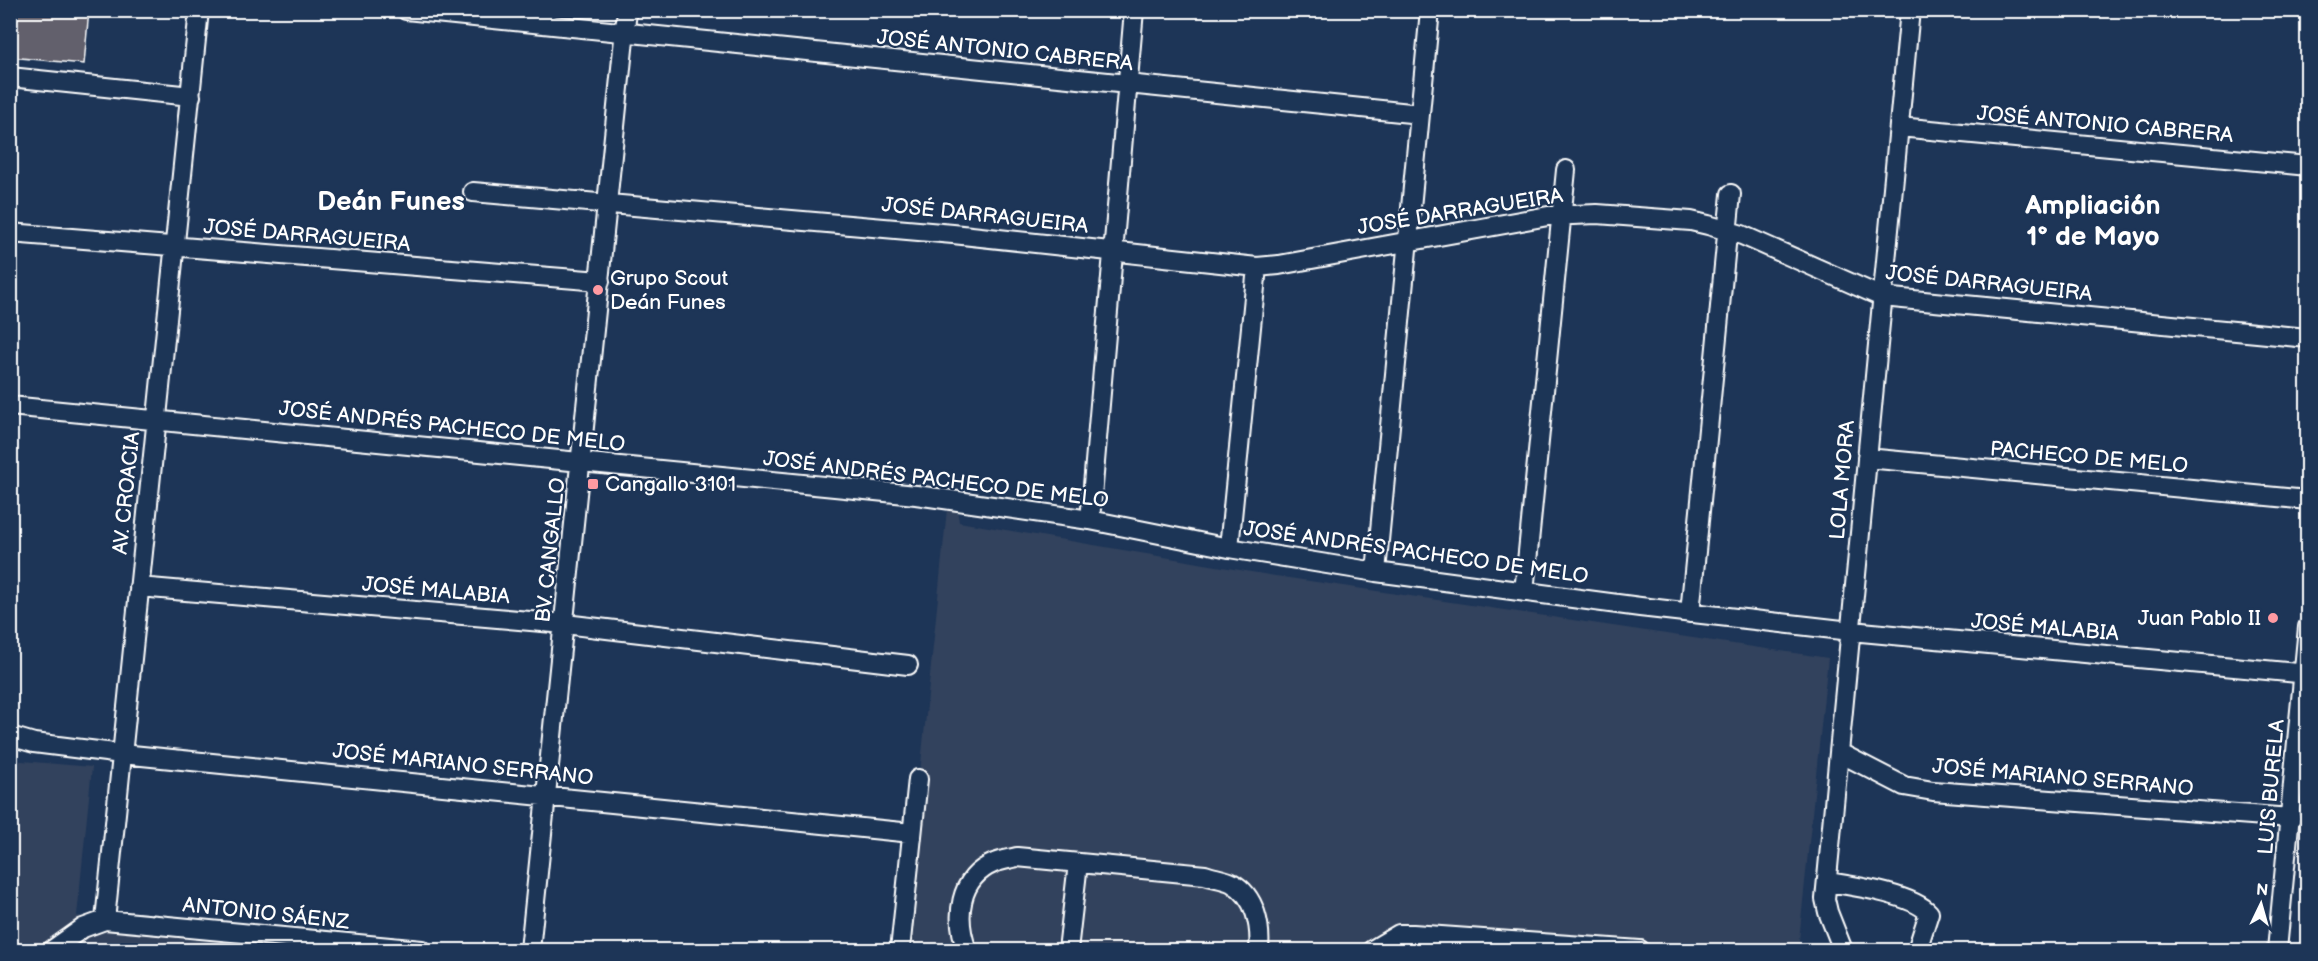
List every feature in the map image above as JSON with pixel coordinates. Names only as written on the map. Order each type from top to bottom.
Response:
[{"type":"street","name":"AV. CROACIA","points":[[105,920],[200,10]]},
{"type":"street","name":"JOSÉ ANTONIO CABRERA","points":[[406,10],[1420,114]]},
{"type":"street","name":"BV. CANGALLO","points":[[530,951],[627,10]]},
{"type":"street","points":[[1090,520],[1134,10]]},
{"type":"street","points":[[1376,572],[1430,10]]},
{"type":"street","name":"LOLA MORA","points":[[1843,951],[1825,899],[1910,10]]},
{"type":"street","points":[[10,77],[190,96]]},
{"type":"street","name":"JOSÉ ANTONIO CABRERA","points":[[1899,127],[2307,166]]},
{"type":"street","points":[[1524,592],[1566,170]]},
{"type":"street","name":"JOSÉ DARRAGUEIRA","points":[[473,192],[941,233],[1257,267],[1561,215],[1597,214],[1690,221],[1742,236],[1882,297],[2307,338]]},
{"type":"street","points":[[1690,613],[1731,194]]},
{"type":"street","name":"JOSÉ DARRAGUEIRA","points":[[10,232],[600,281]]},
{"type":"street","points":[[1229,548],[1257,267]]},
{"type":"street","name":"JOSÉ ANDRÉS PACHECO DE MELO","points":[[10,406],[582,460],[916,495],[1090,520],[1229,548],[1376,572],[1690,613],[1851,630]]},
{"type":"street","name":"PACHECO DE MELO","points":[[1867,458],[2307,500]]},
{"type":"street","name":"JOSÉ MALABIA","points":[[139,587],[565,624],[908,665]]},
{"type":"street","name":"LUIS BURELA","points":[[2277,951],[2306,674],[2307,627]]},
{"type":"street","name":"JOSÉ MALABIA","points":[[1851,630],[2306,674]]},
{"type":"street","name":"JOSÉ MARIANO SERRANO","points":[[10,736],[34,743],[122,754],[546,795],[912,834]]},
{"type":"street","name":"JOSÉ MARIANO SERRANO","points":[[1840,753],[1904,786],[2291,818]]},
{"type":"street","points":[[900,951],[918,779]]},
{"type":"street","points":[[967,951],[961,934],[960,908],[965,887],[979,871],[994,862],[1017,857],[1204,875],[1233,884],[1244,893],[1254,908],[1260,937],[1258,951]]},
{"type":"street","points":[[1068,951],[1078,863]]},
{"type":"street","points":[[1828,882],[1864,887],[1921,904],[1929,913],[1917,951]]},
{"type":"street","points":[[52,951],[83,928],[105,920]]},
{"type":"street","name":"ANTONIO SÁENZ","points":[[105,920],[422,951]]},
{"type":"street","points":[[1372,951],[1399,934],[1640,951]]},
{"type":"shaded area","points":[[951,470],[959,522],[1269,575],[1828,658],[1798,950],[902,950]]},
{"type":"shaded area","points":[[10,760],[92,767],[77,916],[319,950],[11,950]]},
{"type":"building","points":[[10,10],[89,10],[84,64],[10,57]]},
{"type":"place","name":"Grupo Scout Deán Funes","points":[[598,290]]},
{"type":"place","name":"Cangallo 3101","points":[[593,484]]},
{"type":"place","name":"Juan Pablo II","points":[[2273,618]]},
{"type":"district","name":"Deán Funes","points":[[391,201]]},
{"type":"district","name":"Ampliación 1° de Mayo","points":[[2093,220]]}]
